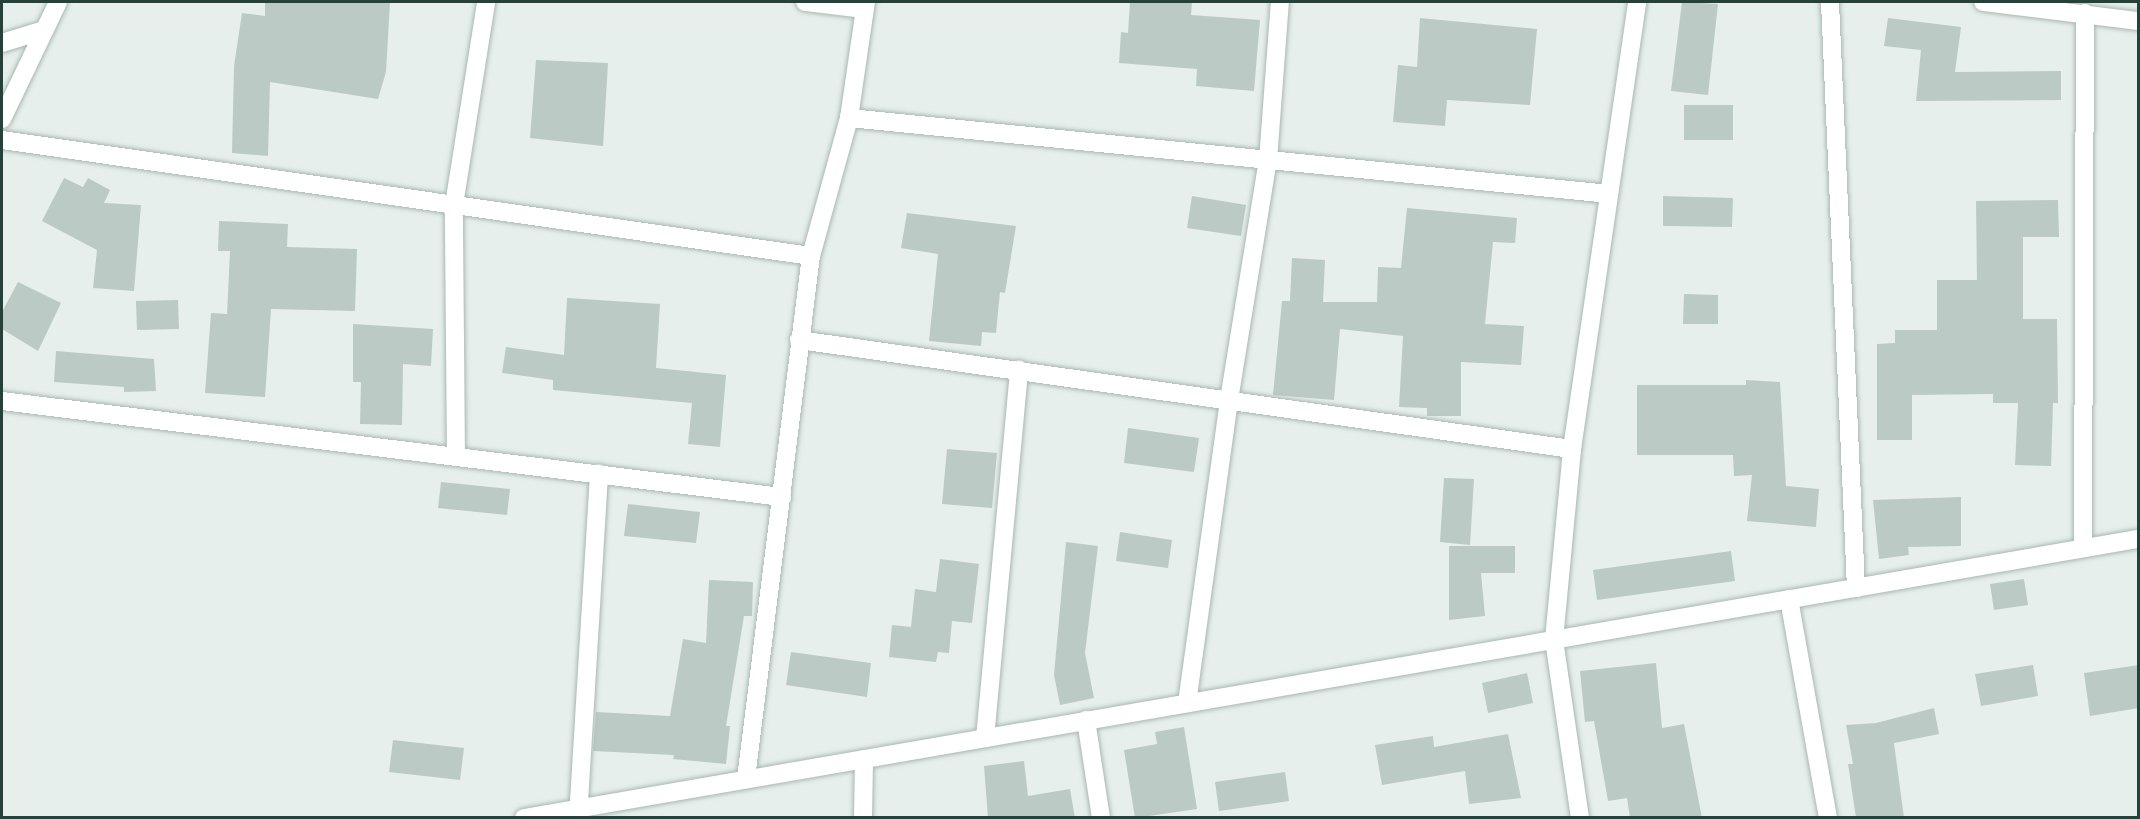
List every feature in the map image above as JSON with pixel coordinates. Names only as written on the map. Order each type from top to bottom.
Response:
[{"type":"street","points":[[2,119],[58,2]]},
{"type":"street","points":[[456,457],[454,205],[486,2]]},
{"type":"street","points":[[746,779],[811,256],[849,118],[865,5],[805,2]]},
{"type":"street","points":[[1187,703],[1229,400],[1268,160],[1280,2]]},
{"type":"street","points":[[1580,818],[1554,640],[1572,449],[1637,2]]},
{"type":"street","points":[[1830,2],[1856,588]]},
{"type":"street","points":[[1983,2],[2047,4],[2085,13],[2139,21]]},
{"type":"street","points":[[2083,548],[2085,13]]},
{"type":"street","points":[[2,43],[44,30]]},
{"type":"street","points":[[849,118],[1609,194]]},
{"type":"street","points":[[2,140],[811,256]]},
{"type":"street","points":[[799,340],[1572,449]]},
{"type":"street","points":[[985,738],[1019,370]]},
{"type":"street","points":[[2,401],[782,497]]},
{"type":"street","points":[[577,813],[599,474]]},
{"type":"street","points":[[524,818],[577,813],[746,779],[2139,539]]},
{"type":"street","points":[[1789,599],[1828,818]]},
{"type":"street","points":[[1086,720],[1101,818]]},
{"type":"street","points":[[863,818],[864,759]]},
{"type":"building","points":[[265,2],[390,2],[386,72],[378,99],[270,82],[268,156],[232,153],[234,66],[242,13],[265,16]]},
{"type":"building","points":[[1130,2],[1192,2],[1191,15],[1260,20],[1254,91],[1196,86],[1197,69],[1119,63],[1121,32],[1128,33]]},
{"type":"building","points":[[1682,2],[1718,4],[1708,95],[1671,91]]},
{"type":"building","points":[[1420,18],[1537,29],[1530,105],[1447,100],[1445,126],[1393,122],[1398,65],[1417,67]]},
{"type":"building","points":[[1888,18],[1961,27],[1955,72],[2061,71],[2061,100],[1916,101],[1921,50],[1884,46]]},
{"type":"building","points":[[536,60],[608,63],[603,146],[530,138]]},
{"type":"building","points":[[1684,105],[1733,105],[1733,140],[1684,140]]},
{"type":"building","points":[[64,178],[83,187],[88,178],[110,190],[104,203],[141,205],[134,291],[93,288],[97,250],[42,221]]},
{"type":"building","points":[[1192,196],[1246,205],[1241,236],[1187,228]]},
{"type":"building","points":[[1663,196],[1733,198],[1732,227],[1663,226]]},
{"type":"building","points":[[2058,200],[2059,237],[2023,237],[2023,319],[2057,319],[2058,403],[2053,403],[2051,466],[2015,465],[2018,403],[1993,403],[1993,394],[1912,395],[1912,440],[1877,440],[1877,344],[1895,343],[1895,330],[1937,330],[1937,280],[1977,280],[1976,201]]},
{"type":"building","points":[[1407,208],[1517,218],[1515,243],[1493,242],[1485,324],[1524,326],[1521,365],[1461,362],[1461,416],[1427,416],[1427,408],[1399,407],[1403,336],[1340,329],[1334,400],[1273,395],[1282,301],[1290,301],[1292,258],[1325,260],[1323,302],[1377,302],[1378,267],[1401,268]]},
{"type":"building","points":[[907,213],[1016,226],[1005,293],[1000,292],[996,333],[982,332],[981,346],[929,341],[938,254],[901,248]]},
{"type":"building","points":[[219,221],[288,224],[287,247],[357,249],[355,311],[271,309],[265,397],[205,393],[211,313],[227,314],[230,251],[218,251]]},
{"type":"building","points":[[18,282],[61,303],[38,351],[2,329],[2,312]]},
{"type":"building","points":[[1684,294],[1718,295],[1718,324],[1683,324]]},
{"type":"building","points":[[567,298],[660,304],[656,368],[726,375],[720,447],[688,444],[692,403],[553,390],[553,380],[502,373],[506,347],[564,355]]},
{"type":"building","points":[[178,300],[179,329],[137,330],[136,301]]},
{"type":"building","points":[[353,324],[433,329],[431,366],[403,364],[402,425],[360,424],[361,382],[353,382]]},
{"type":"building","points":[[56,351],[154,359],[156,391],[124,392],[124,387],[54,382]]},
{"type":"building","points":[[1746,380],[1780,382],[1786,486],[1819,489],[1816,527],[1747,521],[1752,475],[1734,476],[1733,455],[1637,455],[1637,385],[1746,385]]},
{"type":"building","points":[[1128,428],[1199,438],[1194,472],[1124,463]]},
{"type":"building","points":[[947,449],[997,453],[992,508],[942,504]]},
{"type":"building","points":[[1444,478],[1474,479],[1470,545],[1440,542]]},
{"type":"building","points":[[441,482],[510,489],[507,515],[438,508]]},
{"type":"building","points":[[1961,497],[1961,546],[1908,547],[1909,555],[1879,559],[1873,500]]},
{"type":"building","points":[[628,504],[700,512],[696,543],[624,536]]},
{"type":"building","points":[[1120,532],[1172,540],[1168,568],[1116,561]]},
{"type":"building","points":[[1066,542],[1098,546],[1085,653],[1094,698],[1060,705],[1054,675]]},
{"type":"building","points":[[1449,546],[1515,546],[1515,573],[1481,573],[1485,616],[1449,620]]},
{"type":"building","points":[[1731,551],[1735,581],[1597,600],[1593,570]]},
{"type":"building","points":[[940,559],[979,564],[972,623],[952,621],[949,653],[938,652],[936,662],[889,657],[892,625],[911,627],[915,589],[936,592]]},
{"type":"building","points":[[2024,579],[2028,605],[1994,610],[1990,584]]},
{"type":"building","points":[[709,580],[753,582],[752,616],[744,616],[726,726],[730,726],[726,764],[673,759],[674,755],[593,751],[596,712],[670,716],[683,639],[706,643]]},
{"type":"building","points":[[791,652],[871,663],[867,697],[786,685]]},
{"type":"building","points":[[1656,663],[1662,728],[1684,724],[1702,818],[1630,818],[1627,798],[1608,801],[1594,721],[1585,722],[1580,671]]},
{"type":"building","points":[[2033,665],[2038,696],[1981,706],[1975,674]]},
{"type":"building","points":[[2139,665],[2139,708],[2090,716],[2084,673]]},
{"type":"building","points":[[1527,673],[1533,703],[1488,713],[1482,683]]},
{"type":"building","points":[[1934,708],[1939,734],[1894,743],[1904,818],[1856,818],[1848,764],[1853,764],[1846,725],[1876,723]]},
{"type":"building","points":[[1184,727],[1197,809],[1135,818],[1124,750],[1157,744],[1155,732]]},
{"type":"building","points":[[1508,734],[1521,798],[1469,804],[1465,771],[1382,785],[1375,745],[1433,736],[1434,747]]},
{"type":"building","points":[[393,740],[464,748],[460,780],[389,772]]},
{"type":"building","points":[[1024,761],[1028,796],[1070,789],[1075,818],[988,818],[984,766]]},
{"type":"building","points":[[1285,772],[1289,801],[1219,811],[1215,782]]}]
